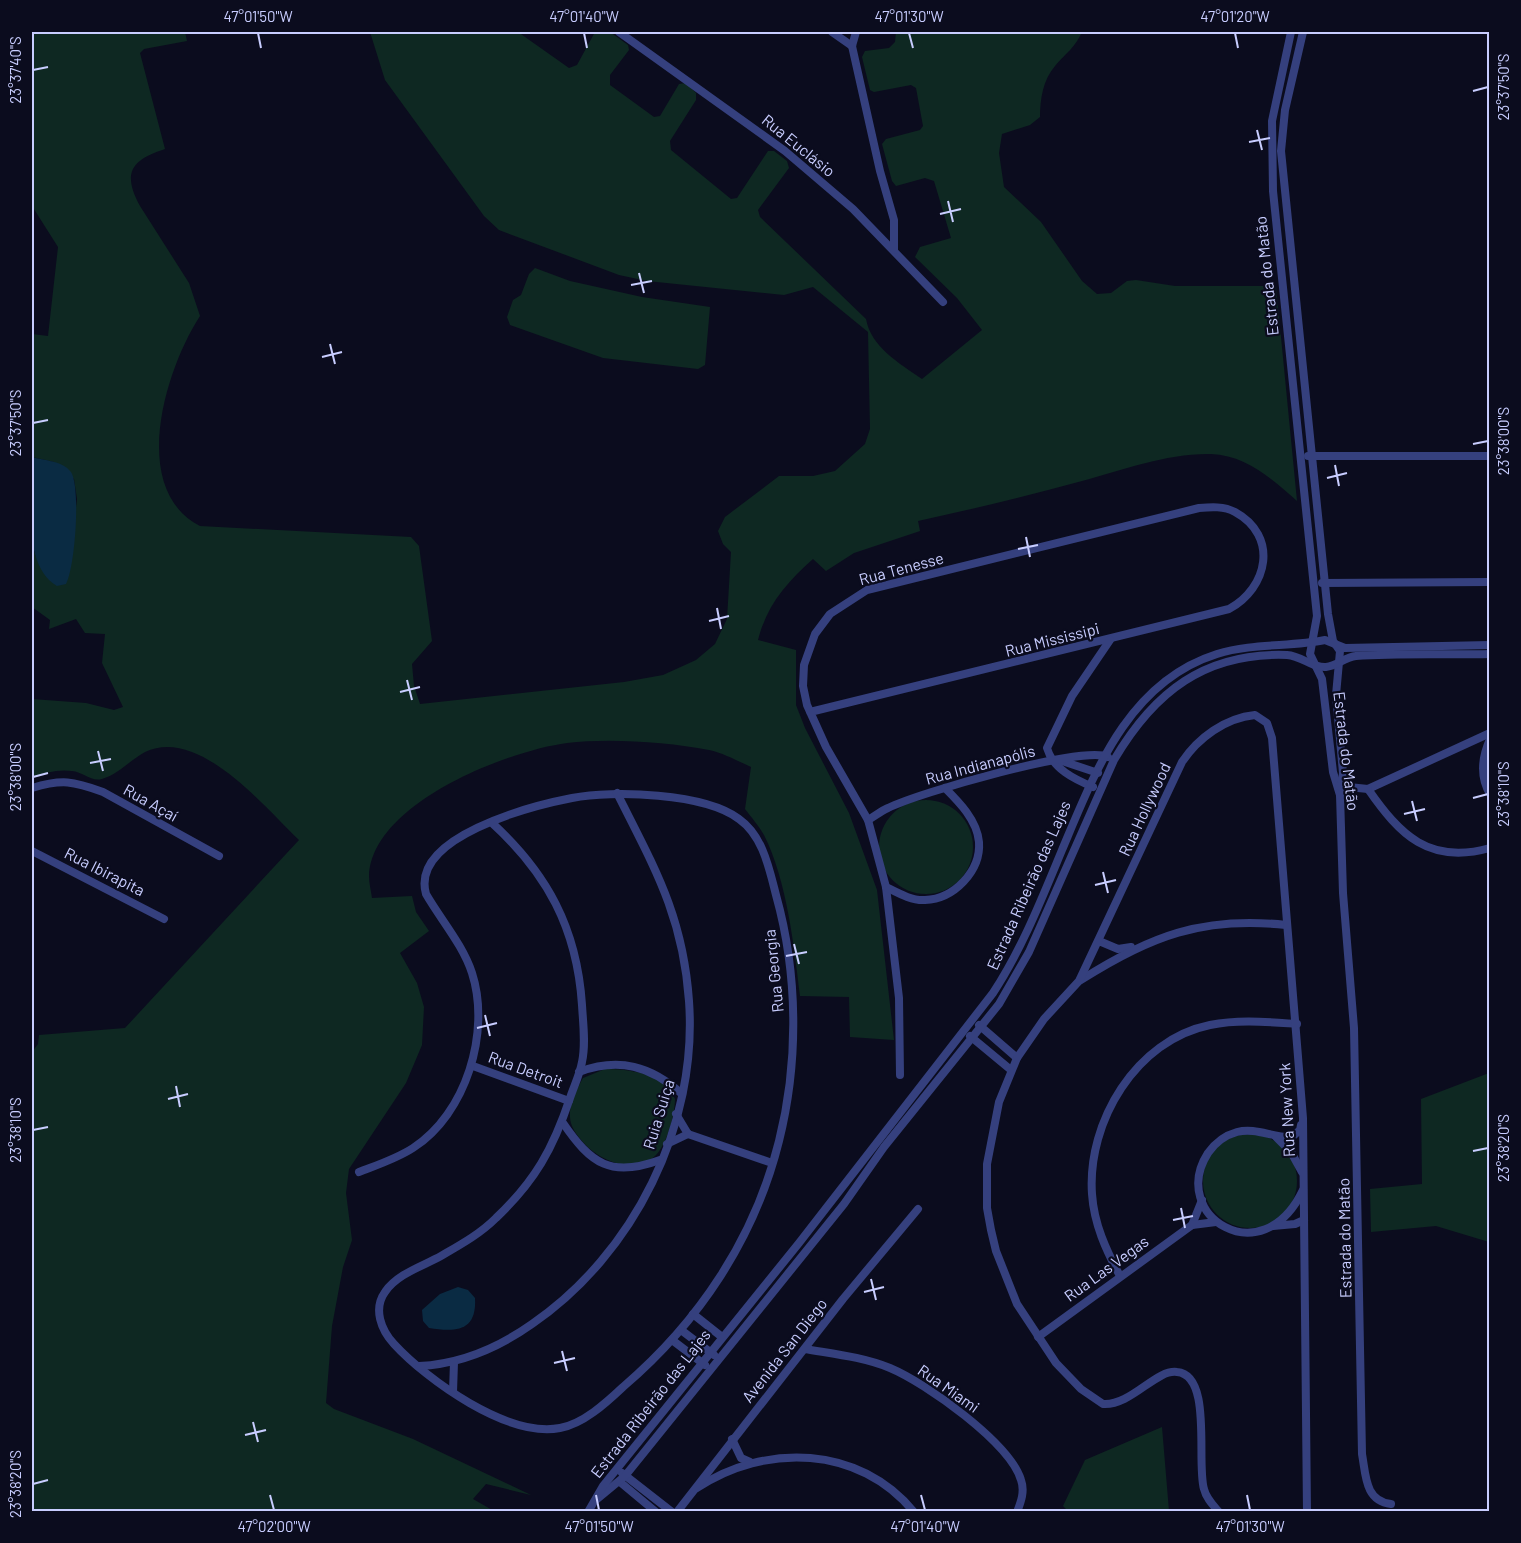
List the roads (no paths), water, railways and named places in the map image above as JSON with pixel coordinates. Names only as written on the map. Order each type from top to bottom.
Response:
[{"type":"street","name":"Rua Euclásio","points":[[619,32],[785,151],[853,209],[943,302]]},
{"type":"street","points":[[832,32],[852,46]]},
{"type":"street","points":[[856,32],[852,46],[880,171],[894,220],[894,250]]},
{"type":"street","name":"Estrada do Matão","points":[[1291,32],[1278,86],[1271,147],[1273,190],[1317,624],[1310,654],[1320,671],[1340,786],[1343,893],[1354,1028],[1362,1454],[1371,1493],[1378,1502],[1391,1504]]},
{"type":"street","name":"Estrada do Matão","points":[[1304,32],[1285,110],[1281,151],[1325,583],[1333,641]]},
{"type":"street","points":[[1301,456],[1490,456]]},
{"type":"street","name":"Rua Tenesse","points":[[900,1075],[899,998],[886,887],[868,820],[826,747],[804,694],[803,675],[815,634],[830,614],[867,590],[1198,508],[1217,507],[1235,512],[1250,523],[1260,538],[1264,551]]},
{"type":"street","name":"Rua Mississipi","points":[[810,712],[1229,609],[1241,602],[1259,580],[1264,551]]},
{"type":"street","points":[[1313,583],[1490,582]]},
{"type":"street","points":[[1100,790],[1062,771],[1047,748],[1072,696],[1110,640]]},
{"type":"street","points":[[1313,644],[1325,640],[1333,641],[1346,648],[1490,645]]},
{"type":"street","points":[[1333,641],[1340,651],[1336,695],[1340,786],[1368,789],[1490,733]]},
{"type":"street","name":"Estrada Ribeirão das Lajes","points":[[596,1500],[617,1469],[894,1117],[965,1032],[997,988],[1013,958],[1094,772],[1134,710],[1155,689],[1184,669],[1217,654],[1255,646],[1313,644]]},
{"type":"street","points":[[1315,665],[1329,667],[1338,661],[1353,657],[1490,654]]},
{"type":"street","name":"Estrada Ribeirão das Lajes","points":[[596,1500],[623,1479],[974,1039],[1029,952],[1114,760],[1128,736],[1155,703],[1183,681],[1202,670],[1224,662],[1250,657],[1287,655],[1298,656],[1315,665]]},
{"type":"street","name":"Rua New York","points":[[1255,716],[1267,723],[1272,738],[1286,925],[1297,1024],[1305,1186],[1307,1512]]},
{"type":"street","name":"Rua Hollywood","points":[[1079,981],[1140,856],[1164,796],[1191,748],[1226,723],[1255,716]]},
{"type":"street","points":[[1490,739],[1485,749],[1483,773],[1490,794]]},
{"type":"street","name":"Rua Indianapólis","points":[[868,820],[887,808],[945,788],[1082,754],[1104,755]]},
{"type":"street","points":[[1104,755],[1114,760]]},
{"type":"street","points":[[1056,760],[1106,776]]},
{"type":"street","name":"Rua Açaí","points":[[32,788],[66,780],[88,786],[219,856]]},
{"type":"street","points":[[886,887],[916,899],[934,899],[950,894],[972,871],[979,841],[975,827],[964,809],[945,788]]},
{"type":"street","points":[[1368,789],[1388,819],[1415,843],[1436,851],[1462,853],[1490,848]]},
{"type":"street","name":"Rua Georgia","points":[[359,1173],[415,1148],[434,1130],[454,1102],[474,1066],[477,1009],[472,972],[462,951],[426,894],[424,884],[428,866],[440,852],[491,822],[559,800],[617,793],[663,797],[722,809],[739,818],[759,842],[769,869],[785,929],[795,1034],[788,1095],[772,1163],[742,1239],[724,1273],[672,1341],[601,1406],[568,1426],[546,1430],[525,1426],[485,1411],[453,1392],[394,1344],[381,1321],[379,1305],[388,1288],[406,1274],[469,1239],[492,1222],[537,1172],[563,1123]]},
{"type":"street","name":"Ruia Suiça","points":[[419,1366],[454,1362],[476,1354],[520,1333],[565,1299],[601,1264],[619,1241],[651,1184],[667,1144],[682,1094],[690,1025],[680,933],[658,871],[617,793]]},
{"type":"street","points":[[491,822],[532,864],[546,885],[571,938],[582,1005],[583,1060],[563,1123],[583,1151],[616,1168],[637,1169],[660,1160]]},
{"type":"street","name":"Rua Ibirapita","points":[[32,851],[164,919]]},
{"type":"street","name":"Rua Hollywood","points":[[1219,1512],[1203,1487],[1198,1394],[1189,1376],[1179,1372],[1167,1373],[1121,1402],[1103,1404],[1081,1389],[1056,1363],[1038,1337],[1006,1281],[996,1251],[987,1208],[987,1164],[999,1102],[1017,1058],[1044,1018],[1079,981],[1137,946],[1202,927],[1252,921],[1286,925]]},
{"type":"street","points":[[1099,941],[1118,948],[1137,946]]},
{"type":"street","points":[[973,1021],[1017,1058]]},
{"type":"street","points":[[1120,1276],[1097,1224],[1092,1168],[1107,1113],[1122,1087],[1155,1052],[1174,1040],[1209,1025],[1248,1021],[1297,1024]]},
{"type":"street","points":[[965,1032],[1011,1070]]},
{"type":"street","name":"Rua Detroit","points":[[579,1072],[603,1065],[631,1065],[659,1076],[682,1094]]},
{"type":"street","name":"Rua Detroit","points":[[474,1066],[569,1101]]},
{"type":"street","points":[[676,1114],[688,1134],[772,1163]]},
{"type":"street","points":[[1303,1118],[1300,1130],[1292,1137],[1256,1131],[1239,1131],[1226,1136],[1212,1147],[1203,1161],[1199,1177],[1202,1200],[1216,1222],[1233,1231],[1245,1233],[1265,1231],[1273,1226],[1294,1205],[1305,1186]]},
{"type":"street","points":[[667,1144],[688,1134]]},
{"type":"street","points":[[1273,1135],[1291,1152],[1304,1175]]},
{"type":"street","points":[[637,1169],[651,1184]]},
{"type":"street","points":[[1192,1225],[1202,1200]]},
{"type":"street","name":"Avenida San Diego","points":[[677,1512],[732,1439],[918,1209]]},
{"type":"street","points":[[1273,1226],[1295,1224],[1304,1220]]},
{"type":"street","name":"Rua Las Vegas","points":[[1038,1337],[1192,1225],[1216,1222]]},
{"type":"street","points":[[693,1314],[725,1334],[736,1336]]},
{"type":"street","points":[[681,1330],[719,1358]]},
{"type":"street","points":[[672,1341],[711,1369]]},
{"type":"street","name":"Rua Miami","points":[[805,1349],[867,1360],[891,1369],[949,1402],[970,1419],[1014,1467],[1022,1480],[1023,1492],[1017,1512]]},
{"type":"street","points":[[453,1392],[454,1362]]},
{"type":"street","points":[[732,1439],[741,1458],[750,1462]]},
{"type":"street","points":[[687,1496],[713,1478],[750,1462],[796,1456],[828,1460],[861,1472],[879,1482],[914,1512]]},
{"type":"street","points":[[617,1469],[623,1479],[656,1512]]},
{"type":"street","points":[[623,1479],[672,1512]]},
{"type":"street","points":[[588,1512],[596,1500]]},
{"type":"water","points":[[32,457],[63,465],[71,472],[74,480],[76,528],[72,562],[66,584],[57,586],[46,576],[38,562],[33,545],[30,508]]},
{"type":"water","points":[[458,1287],[468,1290],[475,1298],[472,1318],[463,1327],[456,1329],[429,1328],[423,1321],[422,1310],[440,1294]]}]
